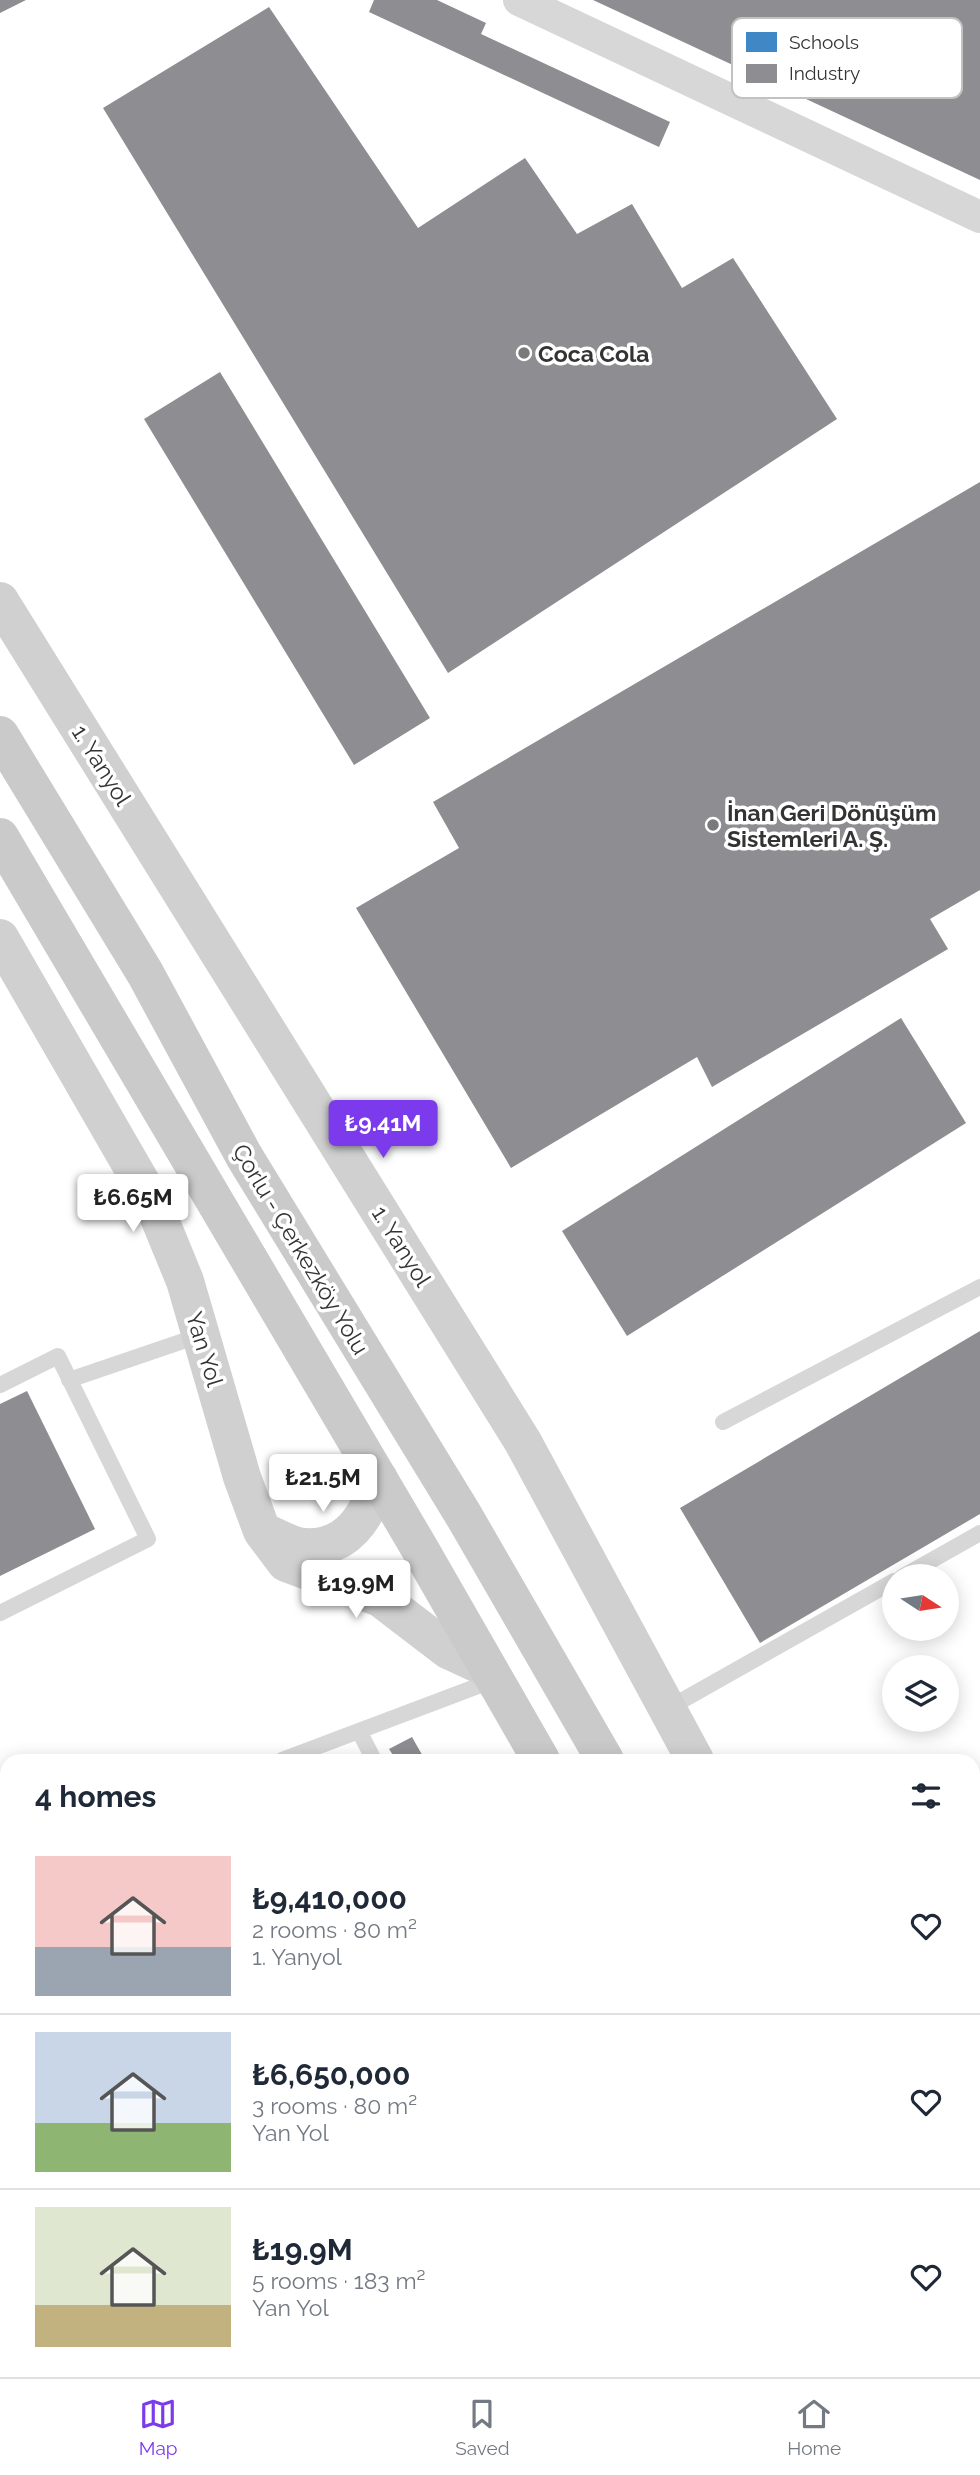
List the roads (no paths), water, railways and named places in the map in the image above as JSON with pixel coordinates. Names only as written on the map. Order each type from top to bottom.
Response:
[{"type":"main road","name":"1. Yanyol","points":[[0,601],[523,1441],[692,1754]]},
{"type":"main road","name":"Çorlu - Çerkezköy Yolu","points":[[0,735],[145,973],[244,1156],[464,1516],[602,1754]]},
{"type":"main road","points":[[0,837],[379,1479],[538,1754]]},
{"type":"main road","name":"Yan Yol","points":[[0,938],[153,1203],[185,1281],[242,1477],[262,1531],[286,1563],[380,1598],[448,1650],[491,1674]]},
{"type":"main road","points":[[262,1531],[302,1547],[323,1545],[348,1537],[369,1510],[379,1479]]},
{"type":"street","points":[[519,0],[980,217]]},
{"type":"lane","points":[[723,1422],[980,1287]]},
{"type":"lane","points":[[69,1380],[201,1335]]},
{"type":"lane","points":[[0,1385],[58,1356],[148,1539],[0,1613]]},
{"type":"lane","points":[[925,1564],[980,1533]]},
{"type":"lane","points":[[667,1709],[882,1588]]},
{"type":"lane","points":[[298,1754],[359,1731],[491,1674]]},
{"type":"lane","points":[[359,1731],[371,1754]]},
{"type":"place","name":"Coca Cola","points":[[524,353]]},
{"type":"place","name":"İnan Geri Dönüşüm Sistemleri A. Ş.","points":[[713,825]]}]
